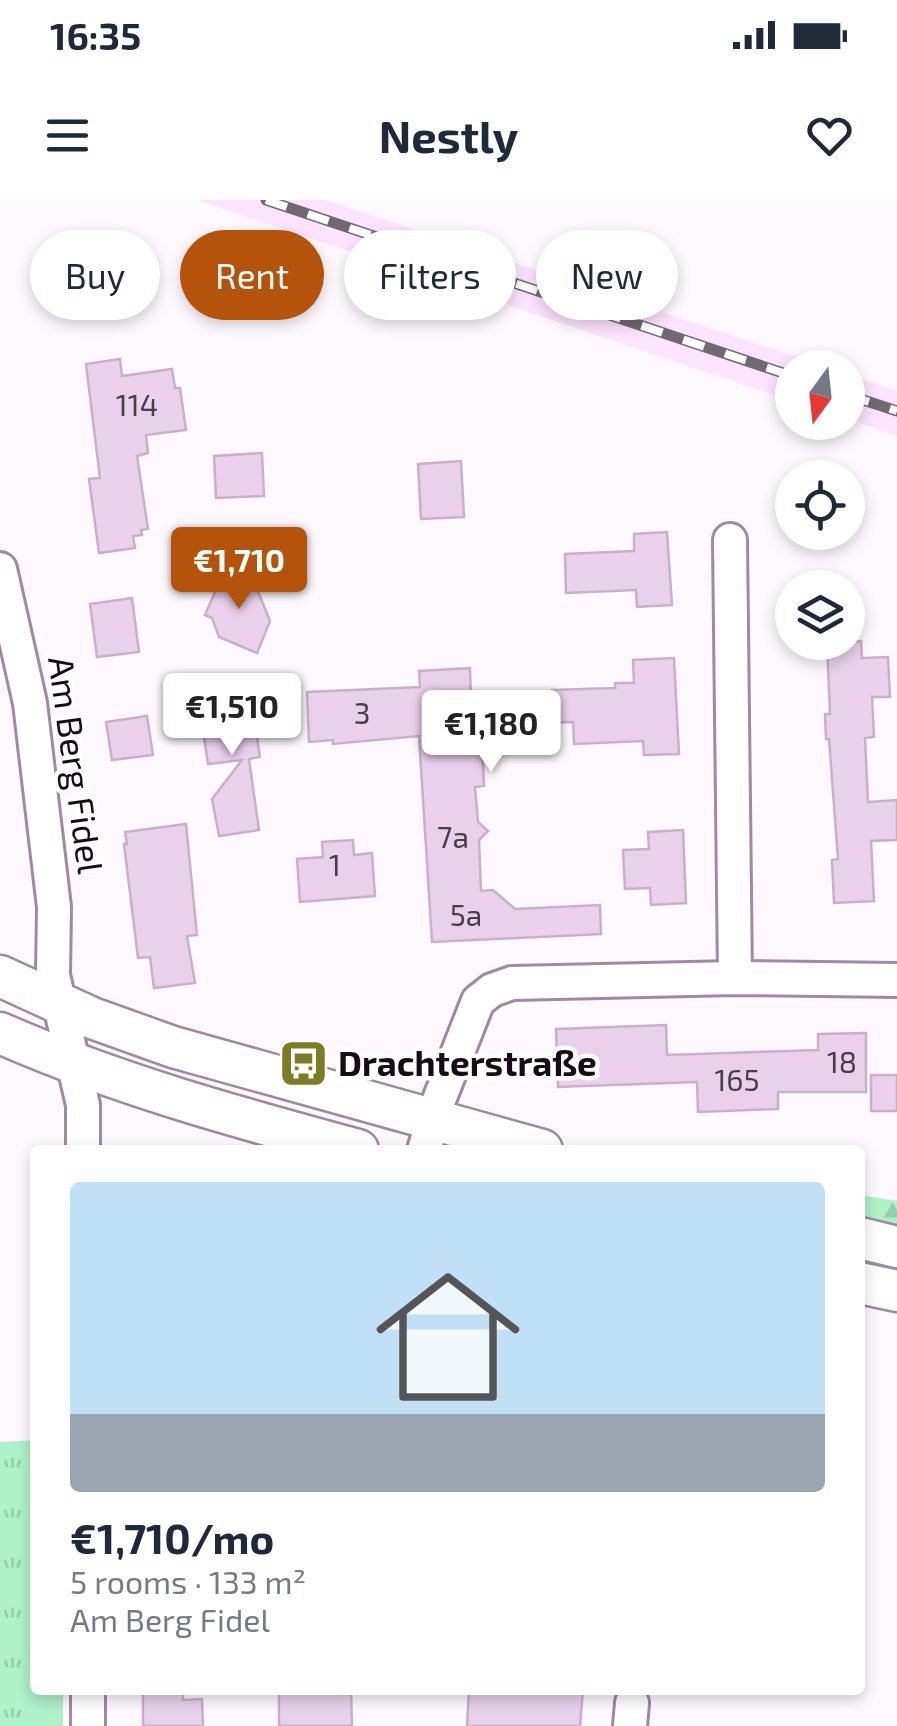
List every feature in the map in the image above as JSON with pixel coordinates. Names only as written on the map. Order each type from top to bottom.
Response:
[{"type":"street","points":[[730,540],[735,978]]},
{"type":"street","name":"Am Berg Fidel","points":[[0,570],[30,703],[54,907],[53,975],[83,1105],[83,1145]]},
{"type":"street","points":[[0,976],[124,1031],[429,1134],[507,1145]]},
{"type":"street","points":[[429,1134],[478,1002],[492,990],[512,983],[735,978],[897,980]]},
{"type":"street","points":[[0,1033],[74,1066],[141,1089],[340,1145]]},
{"type":"street","points":[[865,1239],[897,1247]]},
{"type":"street","points":[[865,1283],[897,1291]]},
{"type":"street","points":[[88,1695],[88,1726]]},
{"type":"shaded area","points":[[198,200],[326,200],[416,230],[344,230],[344,249],[324,243],[324,230],[287,230]]},
{"type":"shaded area","points":[[516,263],[536,270],[536,314],[516,308]]},
{"type":"shaded area","points":[[678,317],[776,350],[775,395],[553,320]]},
{"type":"shaded area","points":[[865,380],[897,391],[897,436],[865,425]]},
{"type":"green space","points":[[865,1196],[897,1201],[897,1227],[865,1220]]},
{"type":"green space","points":[[30,1440],[30,1695],[63,1695],[63,1726],[0,1726],[0,1442]]},
{"type":"building","points":[[120,359],[122,376],[172,369],[175,388],[180,388],[186,430],[146,435],[148,453],[137,456],[148,529],[133,536],[135,548],[99,553],[89,479],[100,478],[86,364]]},
{"type":"building","points":[[262,453],[264,496],[216,498],[214,456]]},
{"type":"building","points":[[461,461],[464,517],[421,519],[418,464]]},
{"type":"building","points":[[667,532],[672,605],[637,607],[636,590],[566,593],[565,554],[634,551],[634,534]]},
{"type":"building","points":[[224,571],[255,584],[270,621],[257,653],[219,637],[212,618],[205,615]]},
{"type":"building","points":[[132,598],[139,652],[97,657],[90,604]]},
{"type":"building","points":[[888,657],[890,697],[872,697],[874,737],[865,738],[868,802],[897,800],[897,840],[871,841],[874,901],[834,903],[832,860],[838,859],[825,714],[830,714],[828,660]]},
{"type":"building","points":[[674,658],[679,754],[644,755],[643,741],[574,744],[573,722],[481,725],[484,786],[475,787],[478,822],[488,831],[479,840],[481,891],[493,890],[515,909],[600,905],[601,934],[432,942],[419,736],[333,744],[333,740],[309,742],[307,692],[420,687],[419,671],[470,668],[471,699],[552,695],[552,690],[615,688],[615,683],[634,683],[633,660]]},
{"type":"building","points":[[250,691],[260,757],[249,759],[259,830],[219,836],[212,799],[242,760],[208,764],[198,698]]},
{"type":"building","points":[[147,716],[153,755],[112,760],[106,722]]},
{"type":"building","points":[[186,824],[197,935],[187,936],[195,983],[154,988],[150,957],[138,958],[125,832]]},
{"type":"building","points":[[683,830],[686,903],[651,905],[650,888],[625,889],[623,850],[649,849],[648,832]]},
{"type":"building","points":[[353,840],[354,855],[372,853],[375,896],[300,902],[297,859],[323,857],[322,842]]},
{"type":"building","points":[[666,1025],[667,1055],[818,1050],[818,1034],[866,1033],[866,1092],[778,1092],[778,1109],[698,1112],[697,1082],[558,1087],[556,1029]]},
{"type":"building","points":[[871,1075],[897,1075],[897,1111],[871,1111]]},
{"type":"building","points":[[143,1695],[202,1699],[203,1726],[143,1726]]},
{"type":"building","points":[[279,1695],[351,1695],[352,1726],[279,1726]]},
{"type":"building","points":[[469,1695],[583,1695],[580,1726],[467,1726]]},
{"type":"railway","points":[[266,200],[775,370]]},
{"type":"railway","points":[[865,401],[897,411]]},
{"type":"place","name":"Drachterstraße","points":[[303,1064]]}]
